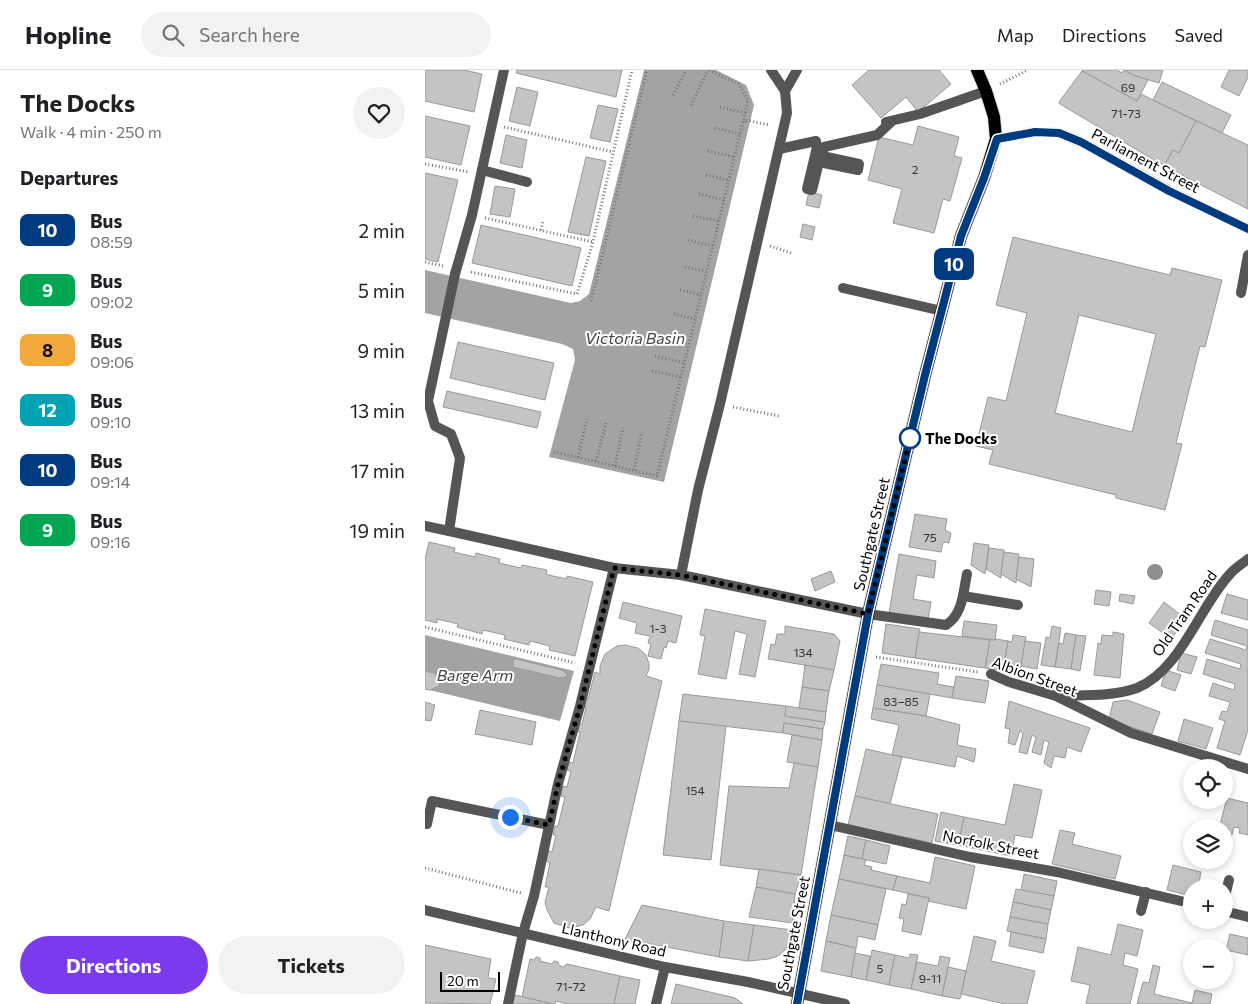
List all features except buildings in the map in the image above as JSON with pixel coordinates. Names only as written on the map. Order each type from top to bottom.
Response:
[{"type":"main road","points":[[977,70],[994,117],[997,139]]},
{"type":"main road","name":"Southgate Street","points":[[797,999],[868,614],[961,236],[997,139]]},
{"type":"street","points":[[449,532],[460,458],[451,434],[435,426],[428,401],[456,271],[472,215],[504,70]]},
{"type":"street","points":[[681,575],[698,490],[720,404],[787,113],[785,91],[771,70]]},
{"type":"street","points":[[785,91],[797,70]]},
{"type":"street","points":[[779,149],[816,141],[817,147],[807,189],[812,190],[819,162],[858,170],[859,164],[822,156],[824,147],[877,135],[886,123],[986,91]]},
{"type":"street","name":"Parliament Street","points":[[997,139],[1035,132],[1059,133],[1081,142],[1169,191],[1248,229]]},
{"type":"street","points":[[481,172],[527,182]]},
{"type":"street","points":[[1241,293],[1248,256]]},
{"type":"street","points":[[843,288],[942,311]]},
{"type":"street","points":[[425,526],[614,568],[681,575],[868,614],[946,625],[954,620],[959,611],[967,574]]},
{"type":"street","name":"Old Tram Road","points":[[1056,696],[1121,692],[1137,688],[1152,678],[1173,660],[1212,598],[1231,573],[1248,559]]},
{"type":"street","points":[[508,1004],[558,784],[590,667],[614,568]]},
{"type":"street","points":[[963,596],[1018,605]]},
{"type":"street","name":"Albion Street","points":[[991,674],[1009,682],[1056,696],[1131,733],[1248,769]]},
{"type":"street","points":[[425,824],[427,824],[432,801],[549,825]]},
{"type":"street","name":"Norfolk Street","points":[[830,825],[970,856],[1032,866],[1181,901]]},
{"type":"street","points":[[1141,911],[1146,892]]},
{"type":"street","name":"Llanthony Road","points":[[425,910],[665,967],[748,982],[797,999],[845,1004]]},
{"type":"street","points":[[1233,913],[1248,917]]},
{"type":"street","points":[[656,1004],[665,967]]},
{"type":"path","points":[[456,271],[577,294],[593,242],[632,70]]},
{"type":"path","points":[[591,301],[647,70]]},
{"type":"path","points":[[673,95],[685,70]]},
{"type":"path","points":[[554,452],[657,476],[748,101],[739,84],[709,70],[691,105]]},
{"type":"path","points":[[986,91],[1029,70]]},
{"type":"path","points":[[720,107],[745,113]]},
{"type":"path","points":[[738,140],[745,120],[783,128]]},
{"type":"path","points":[[492,124],[613,152]]},
{"type":"path","points":[[715,128],[740,134]]},
{"type":"path","points":[[708,151],[734,157]]},
{"type":"path","points":[[425,164],[481,172]]},
{"type":"path","points":[[706,175],[729,180]]},
{"type":"path","points":[[699,194],[724,200]]},
{"type":"path","points":[[472,215],[593,242]]},
{"type":"path","points":[[693,216],[719,221]]},
{"type":"path","points":[[541,230],[543,220]]},
{"type":"path","points":[[688,240],[713,246]]},
{"type":"path","points":[[685,267],[707,272]]},
{"type":"path","points":[[680,290],[701,295]]},
{"type":"path","points":[[674,314],[695,319]]},
{"type":"path","points":[[665,338],[689,344]]},
{"type":"path","points":[[655,356],[685,362]]},
{"type":"path","points":[[652,371],[681,377]]},
{"type":"path","points":[[720,404],[779,416]]},
{"type":"path","points":[[578,457],[587,419]]},
{"type":"path","points":[[595,461],[606,423]]},
{"type":"path","points":[[615,466],[623,428]]},
{"type":"path","points":[[634,470],[642,432]]},
{"type":"path","points":[[425,627],[590,667]]},
{"type":"path","name":"Albion Street","points":[[861,655],[991,674]]},
{"type":"path","points":[[425,868],[534,896]]},
{"type":"water","name":"Victoria Basin","points":[[644,70],[716,70],[746,85],[754,105],[664,482],[549,457],[575,360],[573,349],[562,344],[425,313],[425,270],[571,303],[580,301],[589,294]]},
{"type":"water","name":"Barge Arm","points":[[425,635],[574,671],[560,721],[425,689]]},
{"type":"bus line","name":"10","points":[[797,1004],[802,968],[868,614],[925,375],[961,236],[997,139],[1035,132],[1059,133],[1081,142],[1169,191],[1248,229]]},
{"type":"place","name":"The Docks","points":[[910,438]]},
{"type":"route","points":[[510,817],[549,825],[614,568],[681,575],[868,614],[912,430],[910,438]]}]
